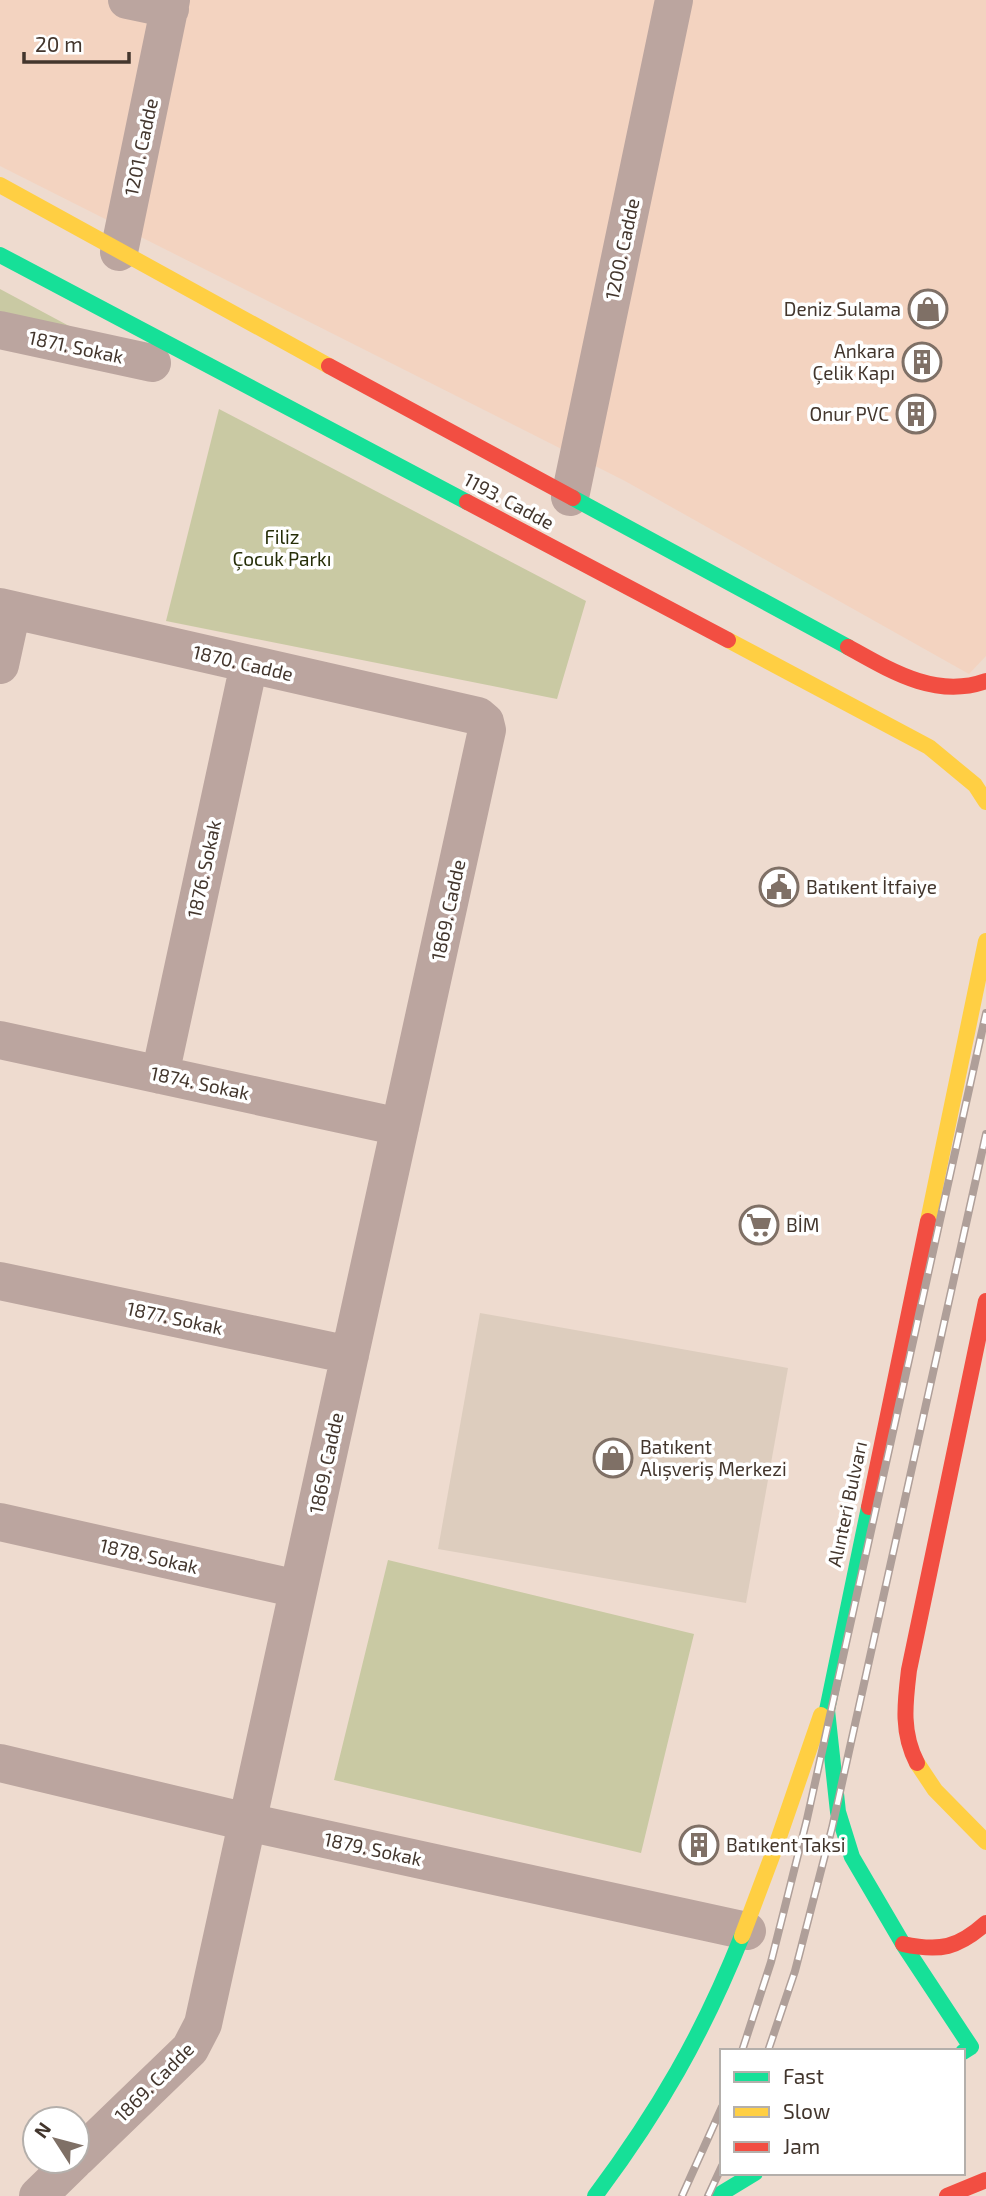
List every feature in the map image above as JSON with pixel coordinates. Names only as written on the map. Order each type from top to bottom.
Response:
[{"type":"main road","name":"1193. Cadde","points":[[0,185],[569,498],[892,671],[937,688],[969,689],[986,681]]},
{"type":"main road","name":"1193. Cadde","points":[[0,255],[929,747],[975,785],[986,802]]},
{"type":"main road","name":"Alınteri Bulvarı","points":[[975,2049],[903,1944],[852,1857],[838,1812],[827,1723],[828,1697],[986,941]]},
{"type":"main road","points":[[986,1301],[909,1670],[905,1725],[912,1753],[926,1780],[986,1842]]},
{"type":"main road","points":[[595,2196],[634,2145],[670,2090],[710,2014],[747,1930],[828,1697]]},
{"type":"main road","points":[[903,1944],[934,1949],[948,1948],[960,1943],[986,1923]]},
{"type":"main road","points":[[717,2196],[752,2175]]},
{"type":"main road","points":[[947,2196],[986,2180]]},
{"type":"street","points":[[127,0],[170,4]]},
{"type":"street","name":"1200. Cadde","points":[[569,498],[674,0]]},
{"type":"street","name":"1201. Cadde","points":[[119,252],[170,4]]},
{"type":"street","name":"1871. Sokak","points":[[0,330],[152,363]]},
{"type":"street","points":[[0,666],[6,608]]},
{"type":"street","name":"1870. Cadde","points":[[6,608],[478,716],[485,722]]},
{"type":"street","name":"1876. Sokak","points":[[160,1075],[248,664]]},
{"type":"street","name":"1869. Cadde","points":[[91,2145],[190,2049],[198,2037],[487,730],[485,722]]},
{"type":"street","name":"1874. Sokak","points":[[0,1040],[400,1127]]},
{"type":"street","name":"1877. Sokak","points":[[0,1281],[350,1355]]},
{"type":"street","name":"1878. Sokak","points":[[0,1522],[299,1589]]},
{"type":"street","name":"1879. Sokak","points":[[2,1771],[747,1930]]},
{"type":"street","name":"1869. Cadde","points":[[38,2196],[60,2175]]},
{"type":"shaded area","points":[[0,0],[986,0],[986,656],[969,674],[625,481],[0,166]]},
{"type":"shaded area","name":"Batıkent Alışveriş Merkezi","points":[[480,1313],[788,1368],[746,1603],[438,1549]]},
{"type":"green space","points":[[0,289],[99,342],[0,322]]},
{"type":"green space","name":"Filiz Çocuk Parkı","points":[[219,409],[586,601],[557,699],[166,621]]},
{"type":"green space","points":[[388,1560],[694,1634],[641,1853],[334,1780]]},
{"type":"railway","points":[[743,2049],[771,1962],[807,1819],[986,1013]]},
{"type":"railway","points":[[769,2049],[795,1971],[832,1828],[986,1134]]},
{"type":"railway","points":[[682,2196],[720,2111]]},
{"type":"railway","points":[[708,2196],[720,2170]]},
{"type":"traffic: fast","points":[[0,255],[467,502]]},
{"type":"traffic: fast","points":[[573,498],[848,647]]},
{"type":"traffic: fast","points":[[869,1507],[827,1710],[838,1812],[852,1857],[903,1944],[971,2047],[965,2051]]},
{"type":"traffic: fast","points":[[595,2196],[639,2134],[678,2071],[742,1936]]},
{"type":"traffic: fast","points":[[717,2196],[752,2175]]},
{"type":"traffic: slow","points":[[0,185],[329,366]]},
{"type":"traffic: slow","points":[[728,640],[929,747],[975,785],[986,802]]},
{"type":"traffic: slow","points":[[928,1221],[986,941]]},
{"type":"traffic: slow","points":[[742,1936],[821,1715]]},
{"type":"traffic: slow","points":[[917,1763],[935,1790],[986,1842]]},
{"type":"traffic: jam","points":[[329,366],[573,498]]},
{"type":"traffic: jam","points":[[467,502],[728,640]]},
{"type":"traffic: jam","points":[[848,647],[914,680],[949,687],[986,681]]},
{"type":"traffic: jam","points":[[869,1507],[928,1221]]},
{"type":"traffic: jam","points":[[917,1763],[906,1729],[909,1670],[986,1301]]},
{"type":"traffic: jam","points":[[903,1944],[928,1948],[948,1946],[966,1938],[986,1923]]},
{"type":"traffic: jam","points":[[947,2196],[986,2180]]},
{"type":"place","name":"Deniz Sulama","points":[[928,309]]},
{"type":"place","name":"Ankara Çelik Kapı","points":[[922,362]]},
{"type":"place","name":"Onur PVC","points":[[916,414]]},
{"type":"place","name":"Batıkent İtfaiye","points":[[779,887]]},
{"type":"place","name":"BİM","points":[[759,1225]]},
{"type":"place","name":"Batıkent Alışveriş Merkezi","points":[[613,1458]]},
{"type":"place","name":"Batıkent Taksi","points":[[699,1845]]}]
